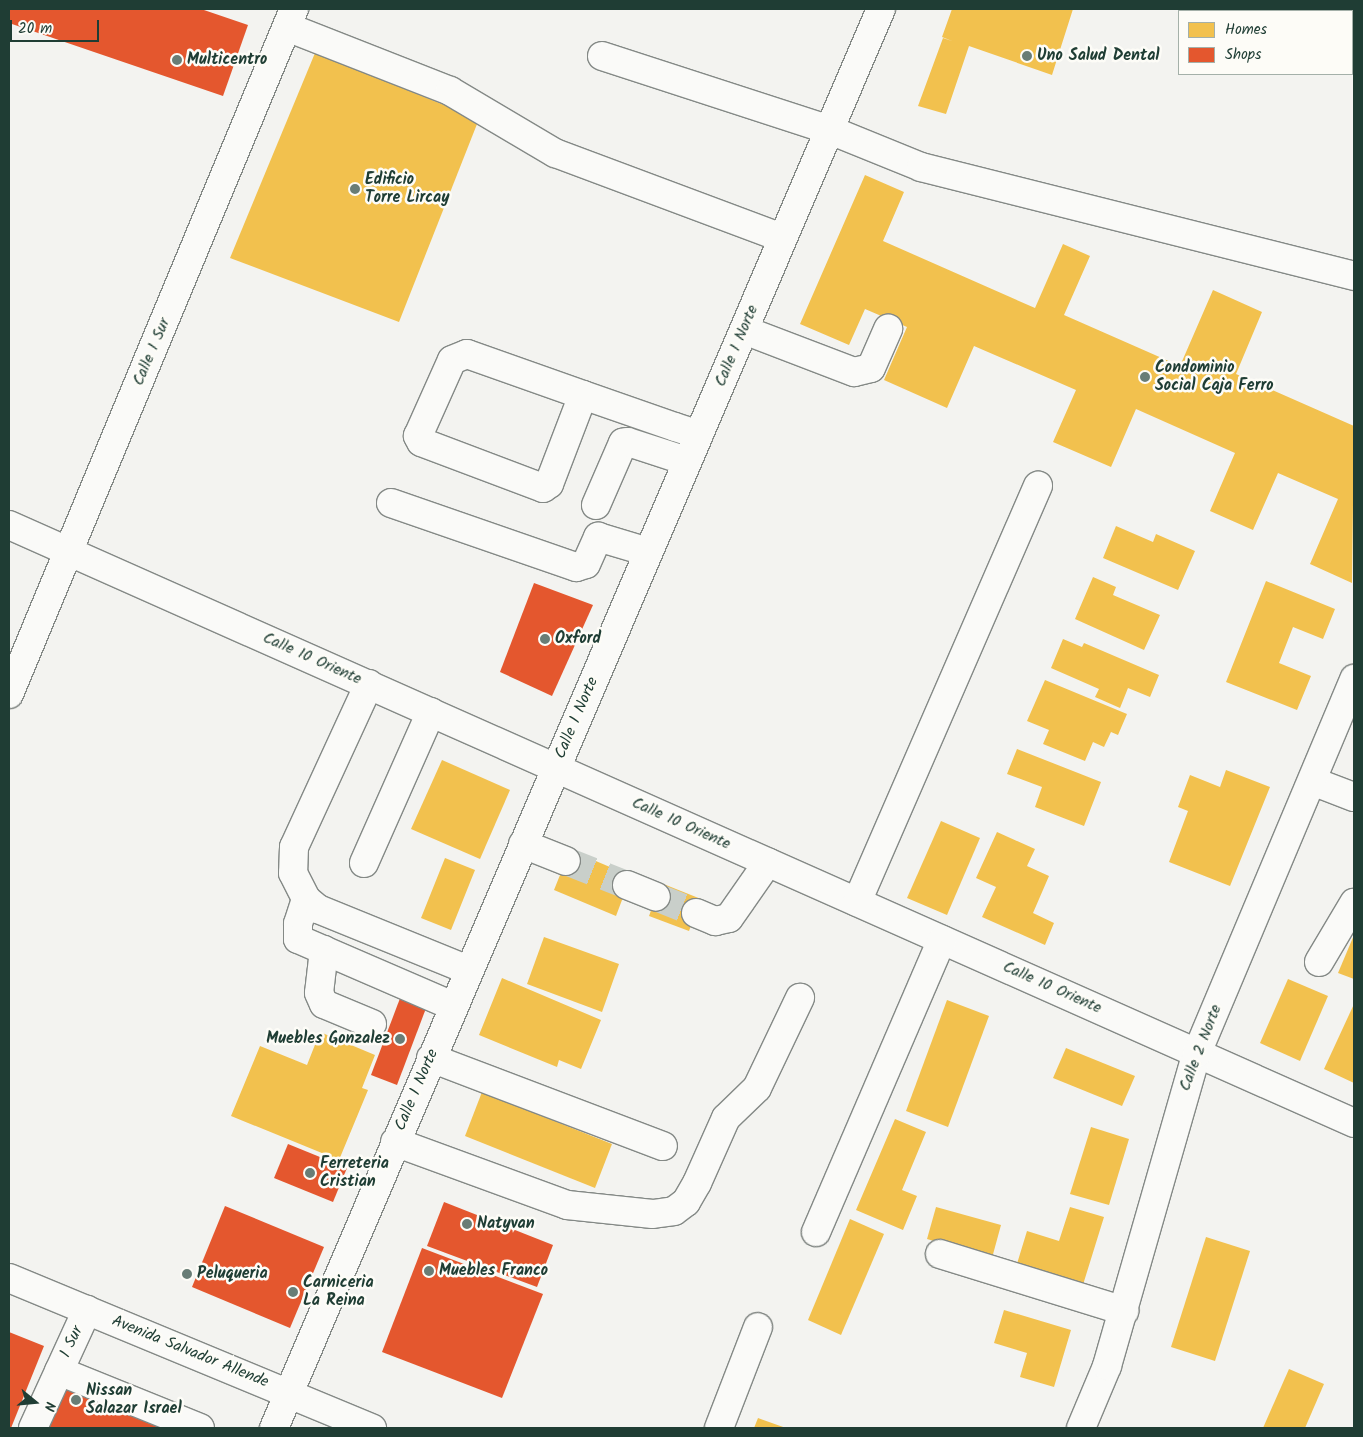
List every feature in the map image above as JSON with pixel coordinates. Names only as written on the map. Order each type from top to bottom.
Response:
[{"type":"street","name":"Calle 1 Norte","points":[[274,1428],[468,970],[881,9]]},
{"type":"street","points":[[290,18],[450,91],[555,153],[782,238]]},
{"type":"street","name":"Calle 1 Sur","points":[[9,694],[290,18]]},
{"type":"street","points":[[602,56],[830,130],[921,167],[1354,276]]},
{"type":"street","points":[[744,330],[854,372],[871,368],[888,329]]},
{"type":"street","points":[[583,394],[549,484],[543,488],[536,488],[422,442],[418,436],[452,360],[467,354],[583,394],[699,435]]},
{"type":"street","points":[[596,505],[623,443],[628,442],[687,461]]},
{"type":"street","points":[[857,902],[1038,486]]},
{"type":"street","points":[[391,503],[576,567],[586,564],[598,536],[648,552]]},
{"type":"street","name":"Calle 10 Oriente","points":[[9,524],[1354,1123]]},
{"type":"street","name":"Calle 2 Norte","points":[[1081,1428],[1107,1366],[1197,1053],[1354,679]]},
{"type":"street","points":[[368,684],[294,847],[293,873],[306,899],[318,909],[468,970]]},
{"type":"street","points":[[364,864],[431,712]]},
{"type":"street","points":[[1312,780],[1354,797]]},
{"type":"street","points":[[523,844],[566,861]]},
{"type":"street","points":[[696,913],[715,921],[729,918],[768,862]]},
{"type":"street","points":[[627,886],[656,897]]},
{"type":"street","points":[[306,899],[298,924],[298,939],[453,1006]]},
{"type":"street","points":[[1319,962],[1354,902]]},
{"type":"street","points":[[816,1232],[942,940]]},
{"type":"street","points":[[324,950],[319,993],[324,1004],[372,1024]]},
{"type":"street","points":[[395,1142],[567,1205],[653,1214],[674,1211],[686,1202],[697,1183],[726,1118],[756,1088],[800,998]]},
{"type":"street","points":[[431,1058],[663,1146]]},
{"type":"street","points":[[940,1254],[1124,1311]]},
{"type":"street","name":"Avenida Salvador Allende","points":[[9,1278],[372,1428]]},
{"type":"street","name":"1 Sur","points":[[33,1428],[87,1310]]},
{"type":"street","points":[[719,1428],[758,1327]]},
{"type":"street","points":[[59,1371],[200,1428]]},
{"type":"building: Homes","name":"Uno Salud Dental","points":[[952,9],[1073,9],[1052,75],[969,46],[946,114],[918,106],[943,38],[952,41],[942,37]]},
{"type":"building: Homes","name":"Edificio Torre Lircay","points":[[315,53],[479,119],[399,322],[230,258]]},
{"type":"building: Homes","name":"Condominio Social Caja Ferro","points":[[865,175],[904,192],[883,241],[1035,308],[1063,244],[1090,256],[1064,315],[1180,366],[1213,290],[1262,312],[1236,374],[1354,426],[1352,583],[1310,564],[1338,499],[1278,473],[1253,530],[1210,511],[1235,453],[1136,409],[1111,467],[1053,442],[1076,390],[974,346],[947,408],[884,380],[907,327],[865,309],[849,345],[800,324]]},
{"type":"building: Homes","points":[[1116,526],[1153,542],[1156,534],[1195,551],[1178,590],[1103,558]]},
{"type":"building: Homes","points":[[1093,577],[1116,587],[1113,595],[1160,615],[1144,650],[1075,619]]},
{"type":"building: Homes","points":[[1266,581],[1335,609],[1323,639],[1293,627],[1279,663],[1311,676],[1297,710],[1226,682]]},
{"type":"building: Homes","points":[[1063,639],[1082,647],[1084,643],[1159,675],[1150,697],[1128,688],[1120,708],[1095,697],[1099,689],[1051,668]]},
{"type":"building: Homes","points":[[1045,680],[1127,714],[1118,735],[1111,732],[1104,747],[1093,742],[1085,761],[1043,744],[1049,730],[1027,721]]},
{"type":"building: Homes","points":[[1017,749],[1101,782],[1084,826],[1035,807],[1042,787],[1007,774]]},
{"type":"building: Homes","points":[[442,760],[510,790],[480,859],[411,829]]},
{"type":"building: Homes","points":[[1226,770],[1270,787],[1230,886],[1169,862],[1188,811],[1178,807],[1190,775],[1220,787]]},
{"type":"building: Homes","points":[[941,821],[980,838],[947,915],[907,898]]},
{"type":"building: Homes","points":[[997,832],[1035,849],[1027,866],[1049,876],[1033,913],[1054,923],[1045,945],[982,917],[996,887],[976,878]]},
{"type":"building: Homes","points":[[570,850],[631,876],[616,916],[554,890]]},
{"type":"building: Homes","points":[[445,858],[475,870],[451,930],[421,918]]},
{"type":"building: Homes","points":[[661,883],[701,899],[689,931],[649,916]]},
{"type":"building: Homes","points":[[1354,935],[1354,979],[1338,973]]},
{"type":"building: Homes","points":[[544,937],[619,964],[602,1012],[527,984]]},
{"type":"building: Homes","points":[[502,978],[601,1020],[581,1069],[559,1060],[557,1067],[479,1035]]},
{"type":"building: Homes","points":[[1288,979],[1328,996],[1300,1061],[1260,1043]]},
{"type":"building: Homes","points":[[947,1000],[989,1016],[948,1127],[906,1111]]},
{"type":"building: Homes","points":[[1354,1004],[1354,1083],[1324,1069]]},
{"type":"building: Homes","points":[[320,1032],[375,1055],[362,1088],[368,1090],[339,1160],[231,1116],[260,1046],[307,1065]]},
{"type":"building: Homes","points":[[1066,1048],[1135,1076],[1122,1106],[1053,1078]]},
{"type":"building: Homes","points":[[482,1092],[612,1144],[595,1188],[465,1136]]},
{"type":"building: Homes","points":[[895,1119],[926,1132],[902,1190],[917,1196],[903,1230],[856,1210]]},
{"type":"building: Homes","points":[[1091,1127],[1129,1139],[1109,1205],[1070,1194]]},
{"type":"building: Homes","points":[[936,1207],[1001,1225],[992,1258],[927,1239]]},
{"type":"building: Homes","points":[[1070,1207],[1104,1217],[1082,1288],[1016,1267],[1027,1231],[1059,1241]]},
{"type":"building: Homes","points":[[850,1219],[884,1234],[841,1335],[808,1320]]},
{"type":"building: Homes","points":[[1206,1237],[1250,1251],[1215,1361],[1171,1347]]},
{"type":"building: Homes","points":[[1004,1310],[1071,1330],[1054,1387],[1020,1377],[1027,1353],[994,1343]]},
{"type":"building: Homes","points":[[1289,1369],[1324,1384],[1305,1428],[1263,1428]]},
{"type":"building: Homes","points":[[758,1418],[786,1428],[754,1428]]},
{"type":"building: Shops","name":"Multicentro","points":[[9,9],[201,9],[248,25],[223,96],[9,23]]},
{"type":"building: Shops","name":"Oxford","points":[[534,583],[593,605],[552,696],[500,672]]},
{"type":"building: Shops","name":"Muebles Gonzalez","points":[[402,993],[428,1003],[397,1085],[371,1075]]},
{"type":"building: Shops","name":"Ferreteria Cristian","points":[[288,1144],[347,1168],[333,1202],[274,1178]]},
{"type":"building: Shops","name":"Natyvan","points":[[444,1202],[553,1245],[537,1287],[427,1246]]},
{"type":"building: Shops","points":[[225,1206],[324,1247],[290,1328],[192,1287]]},
{"type":"building: Shops","points":[[422,1248],[543,1294],[502,1398],[382,1352]]},
{"type":"building: Shops","points":[[9,1332],[44,1346],[11,1428],[9,1427]]},
{"type":"building: Shops","name":"Nissan Salazar Israel","points":[[61,1386],[166,1428],[43,1428]]},
{"type":"tunnel","points":[[566,861],[627,885]]},
{"type":"tunnel","points":[[656,897],[696,913]]},
{"type":"place","name":"Uno Salud Dental","points":[[1027,56]]},
{"type":"place","name":"Multicentro","points":[[177,60]]},
{"type":"place","name":"Edificio Torre Lircay","points":[[355,189]]},
{"type":"place","name":"Condominio Social Caja Ferro","points":[[1145,377]]},
{"type":"place","name":"Oxford","points":[[545,639]]},
{"type":"place","name":"Muebles Gonzalez","points":[[400,1039]]},
{"type":"place","name":"Ferreteria Cristian","points":[[310,1173]]},
{"type":"place","name":"Natyvan","points":[[467,1224]]},
{"type":"place","name":"Muebles Franco","points":[[429,1271]]},
{"type":"place","name":"Peluqueria","points":[[187,1274]]},
{"type":"place","name":"Carniceria La Reina","points":[[293,1292]]},
{"type":"place","name":"Nissan Salazar Israel","points":[[76,1400]]}]
